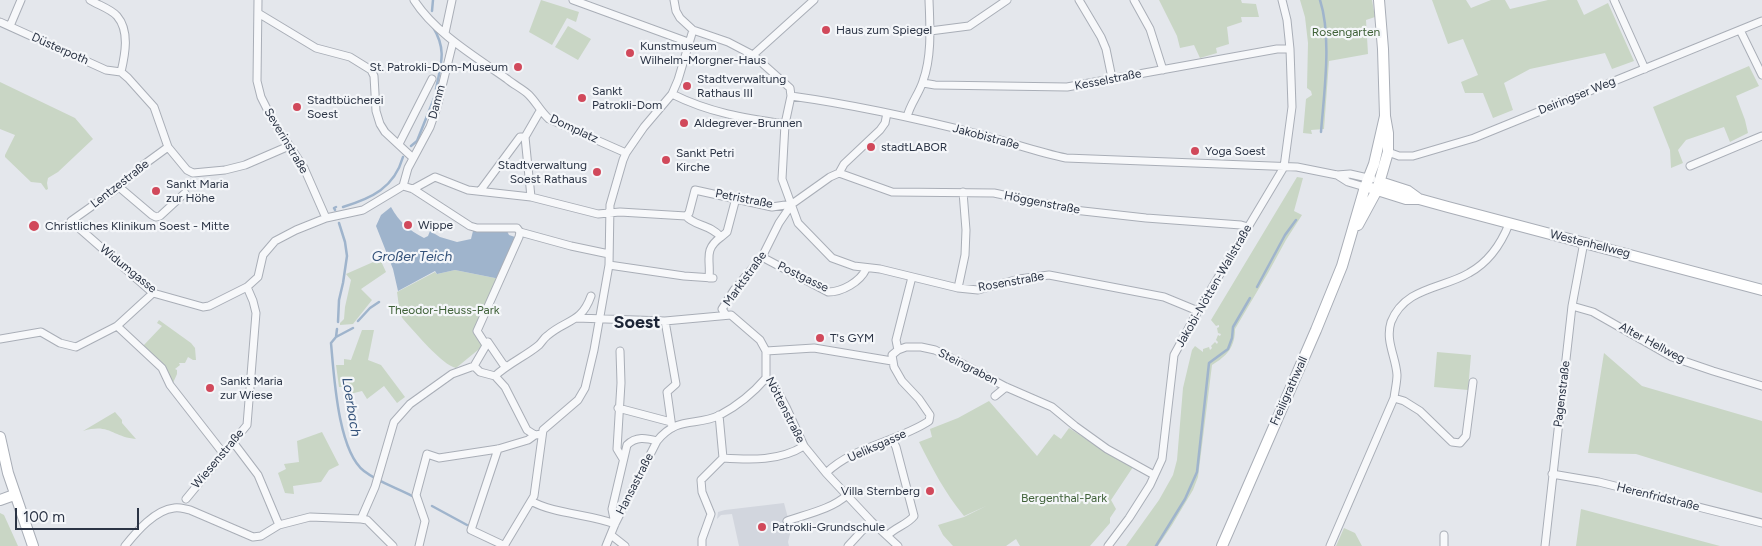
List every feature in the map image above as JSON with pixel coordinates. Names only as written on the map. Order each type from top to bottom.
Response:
[{"type":"street","points":[[10,26],[21,0]]},
{"type":"street","points":[[90,0],[116,15],[124,27],[125,45],[121,72],[154,107],[168,147],[187,170],[193,173],[225,170],[245,165],[289,146]]},
{"type":"street","points":[[256,1],[265,0]]},
{"type":"street","points":[[414,0],[419,8],[453,42]]},
{"type":"street","points":[[445,32],[452,0]]},
{"type":"street","points":[[573,0],[688,42]]},
{"type":"street","points":[[674,0],[676,11],[680,18],[693,30],[728,42],[753,55],[790,88],[791,96]]},
{"type":"street","points":[[753,55],[814,0]]},
{"type":"street","points":[[907,117],[909,109],[923,83],[928,66],[929,0]]},
{"type":"street","points":[[930,31],[969,26],[976,23],[1006,0]]},
{"type":"street","points":[[1079,0],[1101,37],[1106,49],[1112,78]]},
{"type":"street","points":[[1134,0],[1150,29],[1163,70]]},
{"type":"street","points":[[1282,0],[1287,20],[1290,49],[1292,107],[1284,167]]},
{"type":"street","points":[[1379,0],[1383,48],[1385,116]]},
{"type":"street","points":[[1614,0],[1645,69]]},
{"type":"street","name":"Severinstraße","points":[[256,1],[258,13],[256,44],[257,81],[261,97],[272,119],[304,168],[326,218]]},
{"type":"street","points":[[247,287],[258,277],[263,254],[275,241],[326,218],[363,210],[403,186],[408,168],[414,158],[385,132],[380,124],[376,111],[374,76],[370,70],[350,57],[316,48],[258,13]]},
{"type":"street","name":"Deiringser Weg","points":[[1388,152],[1399,156],[1413,156],[1474,138],[1762,21]]},
{"type":"street","name":"Düsterpoth","points":[[0,22],[106,70],[121,72]]},
{"type":"street","points":[[419,546],[425,521],[416,494],[427,454],[439,458],[498,449],[528,440],[539,435],[578,400],[585,388],[594,350],[609,264],[610,205],[626,153],[656,112],[672,94],[687,54],[688,42],[693,30]]},
{"type":"street","points":[[1740,30],[1762,75]]},
{"type":"street","name":"Domplatz","points":[[453,42],[530,96],[540,111],[549,119],[626,153]]},
{"type":"street","name":"Damm","points":[[414,158],[430,127],[437,107],[453,42]]},
{"type":"street","name":"Kesselstraße","points":[[923,83],[935,85],[1066,87],[1276,48],[1290,49]]},
{"type":"street","points":[[398,144],[432,79]]},
{"type":"street","points":[[672,94],[710,110],[745,119],[785,124]]},
{"type":"street","name":"Jakobistraße","points":[[791,96],[907,117],[984,135],[1039,152],[1066,158],[1306,168],[1337,175],[1348,182],[1367,182]]},
{"type":"street","name":"Rosenstraße","points":[[791,96],[785,124],[782,179],[798,223],[826,252],[842,262],[866,269],[880,269],[958,288],[978,290],[1018,279],[1049,275],[1164,297],[1198,311]]},
{"type":"street","points":[[532,196],[526,137],[540,111]]},
{"type":"street","name":"Marktstraße","points":[[726,315],[722,309],[734,290],[762,257],[780,222],[792,204],[830,176],[839,173],[844,164],[880,130],[885,122],[887,113]]},
{"type":"street","name":"Freiligrathwall","points":[[1352,234],[1367,211],[1379,186],[1388,152],[1388,133],[1385,116]]},
{"type":"street","name":"Freiligrathwall","points":[[1222,546],[1330,296],[1374,164],[1385,116]]},
{"type":"street","points":[[1690,166],[1762,136]]},
{"type":"street","points":[[480,191],[520,137],[526,137]]},
{"type":"street","name":"Lentzestraße","points":[[71,222],[119,187],[142,166],[168,147]]},
{"type":"street","name":"Jakobi-Nötten-Wallstraße","points":[[1108,546],[1129,518],[1162,459],[1174,355],[1198,311],[1284,167]]},
{"type":"street","name":"Höggenstraße","points":[[839,173],[892,192],[994,193],[1074,210],[1248,227]]},
{"type":"street","points":[[413,189],[435,177],[468,190],[532,196],[598,214],[610,212],[686,216],[689,220],[715,230],[721,237]]},
{"type":"street","name":"Westenhellweg","points":[[1367,182],[1408,191],[1419,198],[1509,224],[1584,242],[1762,290]]},
{"type":"street","points":[[403,186],[413,189],[470,226],[477,228],[517,228],[520,232],[609,254]]},
{"type":"street","points":[[119,187],[156,217],[160,216],[185,193]]},
{"type":"street","name":"Petristraße","points":[[686,216],[689,212],[695,190],[772,206],[792,204]]},
{"type":"street","points":[[958,288],[966,230],[963,192]]},
{"type":"street","points":[[609,264],[684,276],[711,278],[709,249],[713,243],[727,232],[736,198]]},
{"type":"street","name":"Widumgasse","points":[[71,222],[153,293],[203,307],[209,306],[247,287]]},
{"type":"street","points":[[1330,546],[1394,398],[1397,374],[1390,345],[1391,323],[1401,306],[1414,294],[1469,273],[1490,257],[1503,239],[1509,224]]},
{"type":"street","points":[[486,345],[478,331],[520,232]]},
{"type":"street","name":"Pagenstraße","points":[[1545,546],[1572,306],[1584,242]]},
{"type":"street","name":"Postgasse","points":[[762,257],[828,292],[836,292],[848,286],[862,275],[866,269]]},
{"type":"street","points":[[576,318],[665,321],[726,315],[731,316],[760,340],[766,350],[814,348],[892,361],[892,355],[898,350],[896,340],[912,277]]},
{"type":"street","name":"Wiesenstraße","points":[[186,499],[246,425],[256,313],[254,301],[247,287]]},
{"type":"street","points":[[0,339],[42,332],[60,343],[76,347],[117,326],[153,293]]},
{"type":"street","points":[[495,376],[506,366],[540,344],[546,336],[576,318],[586,309],[591,296]]},
{"type":"street","name":"Alter Hellweg","points":[[1572,306],[1592,312],[1672,357],[1712,372],[1762,386]]},
{"type":"street","points":[[618,408],[671,425],[667,392],[676,384],[665,321]]},
{"type":"street","points":[[117,326],[162,368],[170,385],[223,452]]},
{"type":"street","points":[[361,519],[375,486],[394,422],[410,404],[452,374],[474,366],[488,342],[506,366]]},
{"type":"street","name":"Steingraben","points":[[898,350],[913,346],[935,350],[1006,387],[1052,407],[1107,449],[1154,475]]},
{"type":"street","points":[[620,350],[621,383],[617,449],[623,458]]},
{"type":"street","name":"Nöttenstraße","points":[[766,350],[766,378],[775,386],[804,446],[826,473],[871,521],[898,546]]},
{"type":"street","name":"Ueliksgasse","points":[[826,473],[850,456],[929,421],[930,415],[919,399],[902,381],[892,361]]},
{"type":"street","points":[[474,366],[480,372],[495,376],[505,387],[527,430],[539,435]]},
{"type":"street","points":[[724,458],[719,415],[755,391],[766,378]]},
{"type":"street","points":[[1394,398],[1420,411],[1452,442],[1460,443],[1466,436],[1473,382]]},
{"type":"street","points":[[995,396],[1006,387]]},
{"type":"street","name":"Hansastraße","points":[[606,546],[615,524],[657,441],[664,432],[671,425],[719,415]]},
{"type":"street","points":[[498,449],[471,530],[504,546],[534,496],[539,435]]},
{"type":"street","points":[[0,437],[14,494],[33,546]]},
{"type":"street","points":[[615,524],[612,509],[623,458],[628,445],[635,439],[657,441]]},
{"type":"street","points":[[887,536],[893,529],[910,521],[914,516],[892,439]]},
{"type":"street","points":[[233,442],[258,475],[279,525]]},
{"type":"street","points":[[702,546],[702,540],[711,514],[702,492],[701,480],[724,458],[770,459],[804,446]]},
{"type":"street","name":"Herenfridstraße","points":[[1552,474],[1599,482],[1762,523]]},
{"type":"street","points":[[0,500],[14,494]]},
{"type":"street","points":[[787,521],[821,509],[843,499],[847,495]]},
{"type":"street","points":[[531,501],[540,506],[598,518],[615,524]]},
{"type":"street","points":[[125,546],[157,515],[172,508],[180,507],[253,537],[261,536],[279,525],[310,517],[367,520],[393,546]]},
{"type":"street","points":[[848,546],[871,521]]},
{"type":"street","points":[[1444,535],[1444,546]]},
{"type":"street","points":[[611,536],[625,546]]},
{"type":"shaded area","name":"Patrokli-Grundschule","points":[[784,503],[790,534],[789,546],[739,546],[732,514],[721,515],[717,519],[718,512],[725,510]]},
{"type":"green space","points":[[541,0],[579,12],[576,22],[567,18],[552,45],[529,32]]},
{"type":"green space","points":[[1159,0],[1241,0],[1242,3],[1256,4],[1259,17],[1241,17],[1242,22],[1227,27],[1229,44],[1216,48],[1217,53],[1200,58],[1194,45],[1180,48],[1177,36]]},
{"type":"green space","name":"Rosengarten","points":[[1300,0],[1372,0],[1375,17],[1366,20],[1368,54],[1329,61],[1324,129],[1311,130],[1312,134],[1303,133],[1306,99],[1312,95],[1311,91],[1307,88],[1308,43],[1305,17]]},
{"type":"green space","points":[[1432,0],[1466,0],[1471,8],[1491,0],[1505,0],[1510,9],[1548,0],[1577,0],[1584,15],[1608,3],[1634,61],[1612,69],[1605,53],[1530,69],[1504,83],[1513,110],[1493,118],[1483,93],[1465,93],[1461,82],[1478,75],[1463,39],[1448,44]]},
{"type":"green space","points":[[568,26],[591,39],[578,60],[555,47]]},
{"type":"green space","points":[[1749,66],[1759,86],[1736,96],[1748,133],[1730,142],[1724,127],[1686,140],[1678,150],[1683,163],[1671,168],[1670,150],[1653,107]]},
{"type":"green space","points":[[0,82],[75,118],[93,139],[58,172],[48,178],[48,189],[46,190],[41,183],[31,182],[5,157],[15,135],[0,129]]},
{"type":"green space","points":[[1297,177],[1303,178],[1294,211],[1302,215],[1235,329],[1232,346],[1222,358],[1212,365],[1198,477],[1193,490],[1158,546],[1126,546],[1159,500],[1173,475],[1177,460],[1183,388],[1192,350],[1195,346],[1203,352],[1203,349],[1209,347],[1210,350],[1215,342],[1217,344],[1218,335],[1220,336],[1221,334],[1218,333],[1217,328],[1219,325],[1216,326],[1211,320]]},
{"type":"green space","points":[[380,259],[386,272],[361,289],[372,300],[353,324],[340,325],[344,319],[351,280],[346,274]]},
{"type":"green space","name":"Theodor-Heuss-Park","points":[[455,270],[500,279],[473,333],[484,345],[456,368],[443,361],[403,319],[400,314],[397,292],[435,272],[437,274]]},
{"type":"green space","points":[[159,320],[195,348],[196,360],[188,357],[185,363],[179,363],[180,365],[175,369],[177,374],[173,383],[143,346],[162,326],[157,323]]},
{"type":"green space","points":[[362,330],[374,330],[368,360],[381,365],[405,397],[397,403],[384,386],[367,399],[362,391],[346,395],[344,387],[339,387],[336,365],[344,365],[344,359],[351,360]]},
{"type":"green space","points":[[1437,352],[1471,355],[1468,390],[1434,387]]},
{"type":"green space","points":[[1604,353],[1642,386],[1762,421],[1762,493],[1636,454],[1588,453]]},
{"type":"green space","name":"Bergenthal-Park","points":[[989,401],[1037,456],[1054,434],[1061,439],[1069,428],[1115,458],[1133,467],[1111,500],[1116,509],[1110,518],[1110,523],[1090,546],[1020,546],[1016,539],[1006,546],[953,546],[943,535],[938,525],[964,517],[986,506],[964,516],[934,471],[919,442],[932,437],[930,429],[958,418]]},
{"type":"green space","points":[[115,412],[136,439],[121,436],[105,429],[83,431]]},
{"type":"green space","points":[[322,432],[339,465],[329,470],[321,482],[293,486],[294,494],[285,493],[278,473],[286,469],[284,464],[299,462],[297,441]]},
{"type":"green space","points":[[1581,509],[1720,546],[1576,546]]},
{"type":"green space","points":[[0,513],[4,515],[18,546],[0,546]]},
{"type":"green space","points":[[1344,528],[1355,533],[1362,546],[1336,546]]},
{"type":"water","name":"Großer Teich","points":[[391,207],[405,225],[424,238],[428,236],[430,231],[440,237],[457,242],[471,239],[473,231],[507,231],[509,235],[515,237],[500,279],[455,270],[437,274],[435,271],[398,291],[393,269],[376,226],[381,215]]},
{"type":"waterway","points":[[432,11],[433,0]]},
{"type":"waterway","points":[[1320,0],[1326,31],[1325,83],[1321,132]]},
{"type":"waterway","points":[[433,27],[440,43],[442,57],[436,89]]},
{"type":"waterway","points":[[411,146],[417,141],[435,96]]},
{"type":"waterway","points":[[343,207],[363,200],[381,190],[394,177],[403,157]]},
{"type":"waterway","points":[[335,210],[334,208],[336,207]]},
{"type":"waterway","points":[[1257,287],[1285,235],[1296,220]]},
{"type":"waterway","points":[[338,322],[339,300],[347,256],[339,223]]},
{"type":"waterway","points":[[1156,546],[1185,499],[1197,472],[1209,363],[1228,349],[1233,327],[1250,298]]},
{"type":"waterway","name":"Loerbach","points":[[358,321],[370,308],[379,302]]},
{"type":"waterway","name":"Loerbach","points":[[353,328],[336,337],[331,343],[339,412],[348,447],[355,461],[369,475],[412,496]]},
{"type":"waterway","name":"Loerbach","points":[[336,337],[337,329]]},
{"type":"waterway","name":"Loerbach","points":[[432,506],[467,525]]},
{"type":"place","name":"Haus zum Spiegel","points":[[826,30]]},
{"type":"place","name":"Kunstmuseum Wilhelm-Morgner-Haus","points":[[630,53]]},
{"type":"place","name":"St. Patrokli-Dom-Museum","points":[[518,67]]},
{"type":"place","name":"Stadtverwaltung Rathaus III","points":[[687,86]]},
{"type":"place","name":"Sankt Patrokli-Dom","points":[[582,98]]},
{"type":"place","name":"Stadtbücherei Soest","points":[[297,107]]},
{"type":"place","name":"Aldegrever-Brunnen","points":[[684,123]]},
{"type":"place","name":"stadtLABOR","points":[[871,147]]},
{"type":"place","name":"Yoga Soest","points":[[1195,151]]},
{"type":"place","name":"Sankt Petri Kirche","points":[[666,160]]},
{"type":"place","name":"Stadtverwaltung Soest Rathaus","points":[[597,172]]},
{"type":"place","name":"Sankt Maria zur Höhe","points":[[156,191]]},
{"type":"place","name":"Wippe","points":[[408,225]]},
{"type":"place","name":"Christliches Klinikum Soest - Mitte","points":[[34,226]]},
{"type":"place","name":"T's GYM","points":[[820,338]]},
{"type":"place","name":"Sankt Maria zur Wiese","points":[[210,388]]},
{"type":"place","name":"Villa Sternberg","points":[[930,491]]},
{"type":"place","name":"Patrokli-Grundschule","points":[[762,527]]},
{"type":"district","name":"Soest","points":[[637,323]]}]
